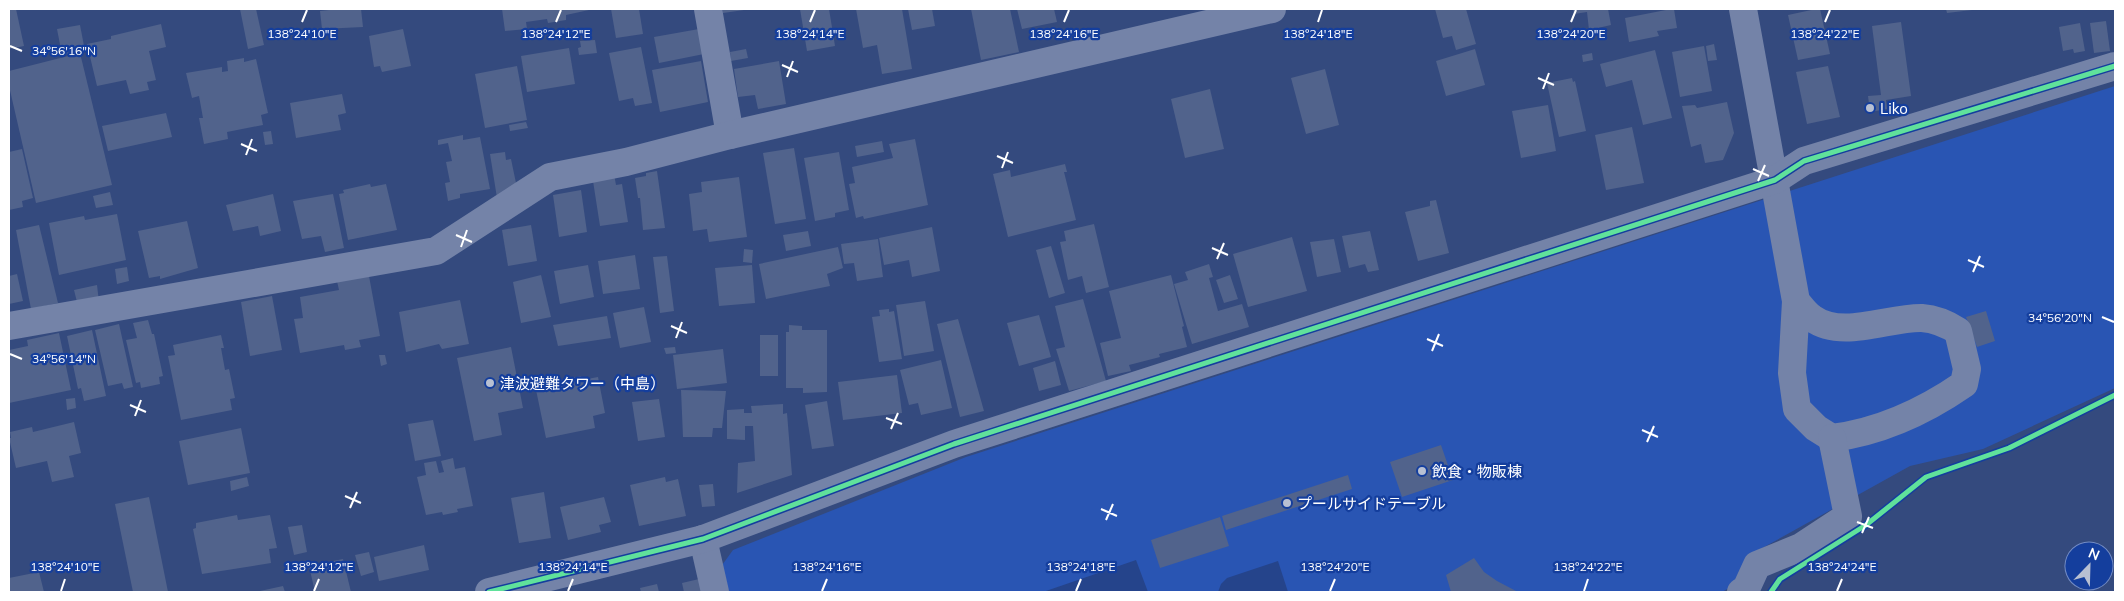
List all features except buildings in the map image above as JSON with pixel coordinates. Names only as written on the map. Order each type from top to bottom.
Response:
[{"type":"street","points":[[708,9],[730,135]]},
{"type":"street","points":[[9,326],[436,251],[550,177],[626,162],[730,135],[1272,9]]},
{"type":"street","points":[[1743,9],[1796,301],[1792,373],[1797,409],[1816,428],[1832,438],[1856,435],[1905,417],[1945,398],[1964,384],[1967,369],[1958,331],[1942,322],[1922,318],[1856,328],[1832,326],[1813,319],[1796,301]]},
{"type":"street","points":[[489,592],[703,539],[954,444],[1775,180],[1804,161],[2115,66]]},
{"type":"street","points":[[1741,592],[1746,589],[1757,565],[1801,547],[1848,516],[1832,438]]},
{"type":"street","points":[[703,539],[715,592]]},
{"type":"shaded area","points":[[2115,86],[2115,388],[1983,449],[1910,466],[1748,556],[1736,584],[1722,592],[725,592],[720,568],[733,550],[966,457]]},
{"type":"shaded area","points":[[1136,560],[1148,592],[1043,592]]},
{"type":"shaded area","points":[[1278,561],[1288,592],[1218,592],[1221,584],[1227,578]]},
{"type":"cycle path","points":[[489,592],[703,539],[954,444],[1775,180],[1804,161],[2115,66]]},
{"type":"cycle path","points":[[1771,592],[1780,579],[1866,525],[1926,477],[2009,448],[2115,395]]},
{"type":"place","name":"Liko","points":[[1870,108]]},
{"type":"place","name":"津波避難タワー（中島）","points":[[490,383]]},
{"type":"place","name":"飲食・物販棟","points":[[1422,471]]},
{"type":"place","name":"プールサイドテーブル","points":[[1287,503]]}]
